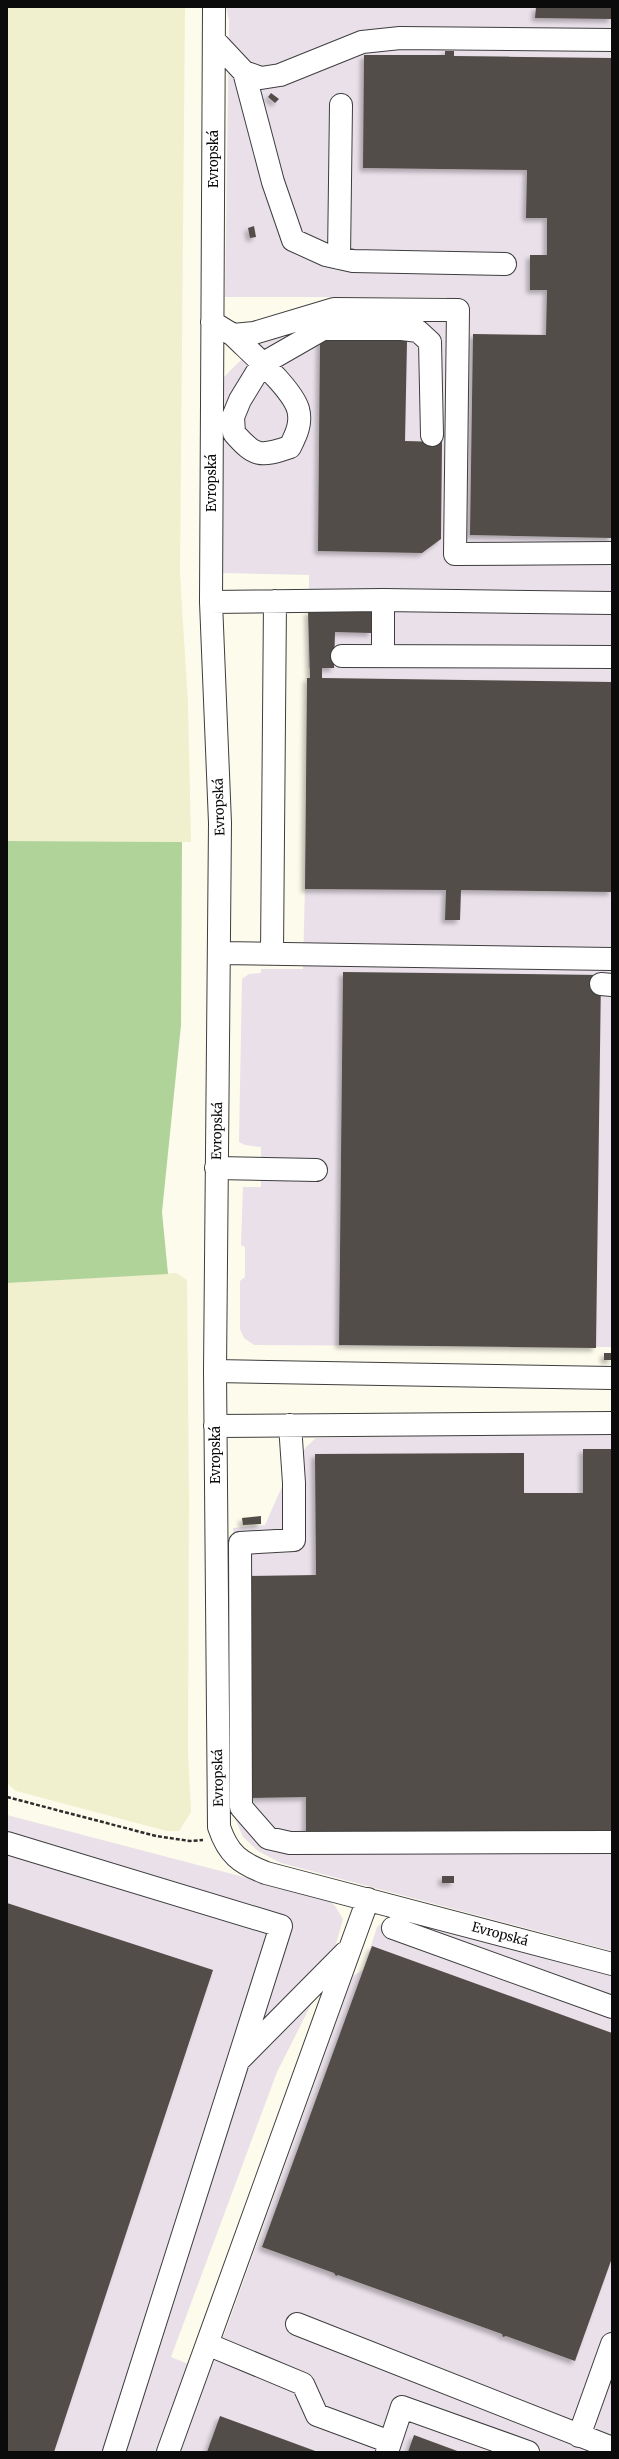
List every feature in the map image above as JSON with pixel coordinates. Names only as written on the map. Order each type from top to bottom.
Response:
[{"type":"street","name":"Evropská","points":[[214,7],[211,602],[220,823],[215,1372],[219,1827],[223,1839],[232,1853],[245,1865],[259,1870],[612,1964]]},
{"type":"street","points":[[214,40],[244,72],[261,78],[280,75],[362,42],[400,38],[612,40]]},
{"type":"street","points":[[244,72],[273,182],[293,240],[326,255],[353,261],[505,264]]},
{"type":"street","points":[[339,258],[341,105]]},
{"type":"street","points":[[233,335],[254,333],[334,309],[458,310],[455,554],[612,554]]},
{"type":"street","points":[[212,322],[233,335],[262,364],[323,329],[402,329],[418,331],[430,342],[432,435]]},
{"type":"street","points":[[211,602],[383,600],[612,603]]},
{"type":"street","points":[[383,600],[383,656]]},
{"type":"street","points":[[272,953],[275,601]]},
{"type":"street","points":[[342,656],[612,657]]},
{"type":"street","points":[[219,953],[612,959]]},
{"type":"street","points":[[216,1168],[316,1170]]},
{"type":"street","points":[[215,1372],[612,1378]]},
{"type":"street","points":[[215,1426],[612,1423]]},
{"type":"street","points":[[290,1425],[294,1483],[294,1540],[240,1543],[241,1807],[268,1838],[290,1843],[612,1842]]},
{"type":"street","points":[[7,1843],[281,1926],[114,2452]]},
{"type":"street","points":[[168,2452],[368,1899]]},
{"type":"street","points":[[393,1928],[612,2007]]},
{"type":"street","points":[[518,1974],[529,1942]]},
{"type":"street","points":[[238,2061],[350,1948]]},
{"type":"street","points":[[297,2324],[612,2448]]},
{"type":"street","points":[[207,2344],[303,2384],[317,2415],[388,2447],[402,2407],[528,2452]]},
{"type":"street","points":[[579,2436],[612,2344]]},
{"type":"path","points":[[7,1797],[156,1836],[190,1841],[223,1839]]},
{"type":"shaded area","points":[[226,7],[612,7],[612,1347],[254,1345],[244,1338],[240,1329],[240,1281],[245,1277],[245,1247],[241,1245],[243,1187],[261,1187],[261,1147],[245,1145],[239,1142],[242,979],[249,974],[261,973],[261,969],[303,969],[310,678],[310,668],[308,668],[309,575],[222,573],[223,378],[255,346],[323,323],[446,320],[447,297],[225,297],[229,20]]},
{"type":"shaded area","points":[[612,1432],[612,1951],[281,1863],[258,1851],[243,1837],[234,1816],[233,1528],[265,1525],[284,1482],[306,1447],[316,1438]]},
{"type":"shaded area","points":[[7,1815],[327,1899],[335,1906],[343,1919],[329,1969],[277,2072],[171,2357],[188,2364],[157,2452],[7,2452]]},
{"type":"shaded area","points":[[384,1921],[418,1922],[612,1974],[612,2452],[179,2452],[228,2324],[353,1976],[363,1970],[377,1927]]},
{"type":"green space","points":[[7,7],[185,7],[180,574],[188,704],[191,842],[7,841]]},
{"type":"green space","points":[[7,841],[182,842],[181,1025],[162,1212],[168,1274],[7,1283]]},
{"type":"green space","points":[[176,1273],[187,1280],[189,1499],[188,1752],[191,1812],[179,1831],[167,1831],[16,1791],[7,1783],[7,1283]]},
{"type":"building","points":[[536,7],[612,7],[612,19],[535,18]]},
{"type":"building","points":[[445,51],[454,51],[454,56],[612,58],[612,538],[470,535],[473,334],[546,335],[547,290],[530,290],[530,255],[547,255],[547,218],[526,218],[527,170],[363,168],[364,55],[445,55]]},
{"type":"building","points":[[271,93],[279,99],[275,103],[268,97]]},
{"type":"building","points":[[254,226],[256,237],[250,238],[248,228]]},
{"type":"building","points":[[320,340],[407,341],[405,441],[442,442],[441,539],[422,553],[318,551]]},
{"type":"building","points":[[308,611],[373,612],[372,633],[335,632],[334,668],[322,668],[322,678],[612,682],[612,892],[461,890],[460,920],[445,920],[446,890],[305,889],[307,678],[310,678]]},
{"type":"building","points":[[343,972],[601,975],[596,1348],[339,1345]]},
{"type":"building","points":[[604,1353],[612,1353],[612,1360],[604,1360]]},
{"type":"building","points":[[583,1449],[612,1449],[612,1832],[306,1834],[306,1797],[248,1798],[246,1576],[316,1575],[315,1454],[524,1453],[524,1493],[583,1493]]},
{"type":"building","points":[[261,1516],[261,1524],[243,1525],[242,1518]]},
{"type":"building","points":[[442,1876],[454,1876],[454,1883],[442,1883]]},
{"type":"building","points":[[7,1903],[213,1970],[54,2452],[7,2452]]},
{"type":"building","points":[[372,1946],[612,2033],[612,2258],[575,2361],[506,2336],[503,2337],[502,2334],[338,2275],[336,2276],[334,2273],[262,2247]]},
{"type":"building","points":[[220,2416],[318,2452],[207,2452]]},
{"type":"building","points":[[414,2435],[460,2452],[408,2452]]}]
